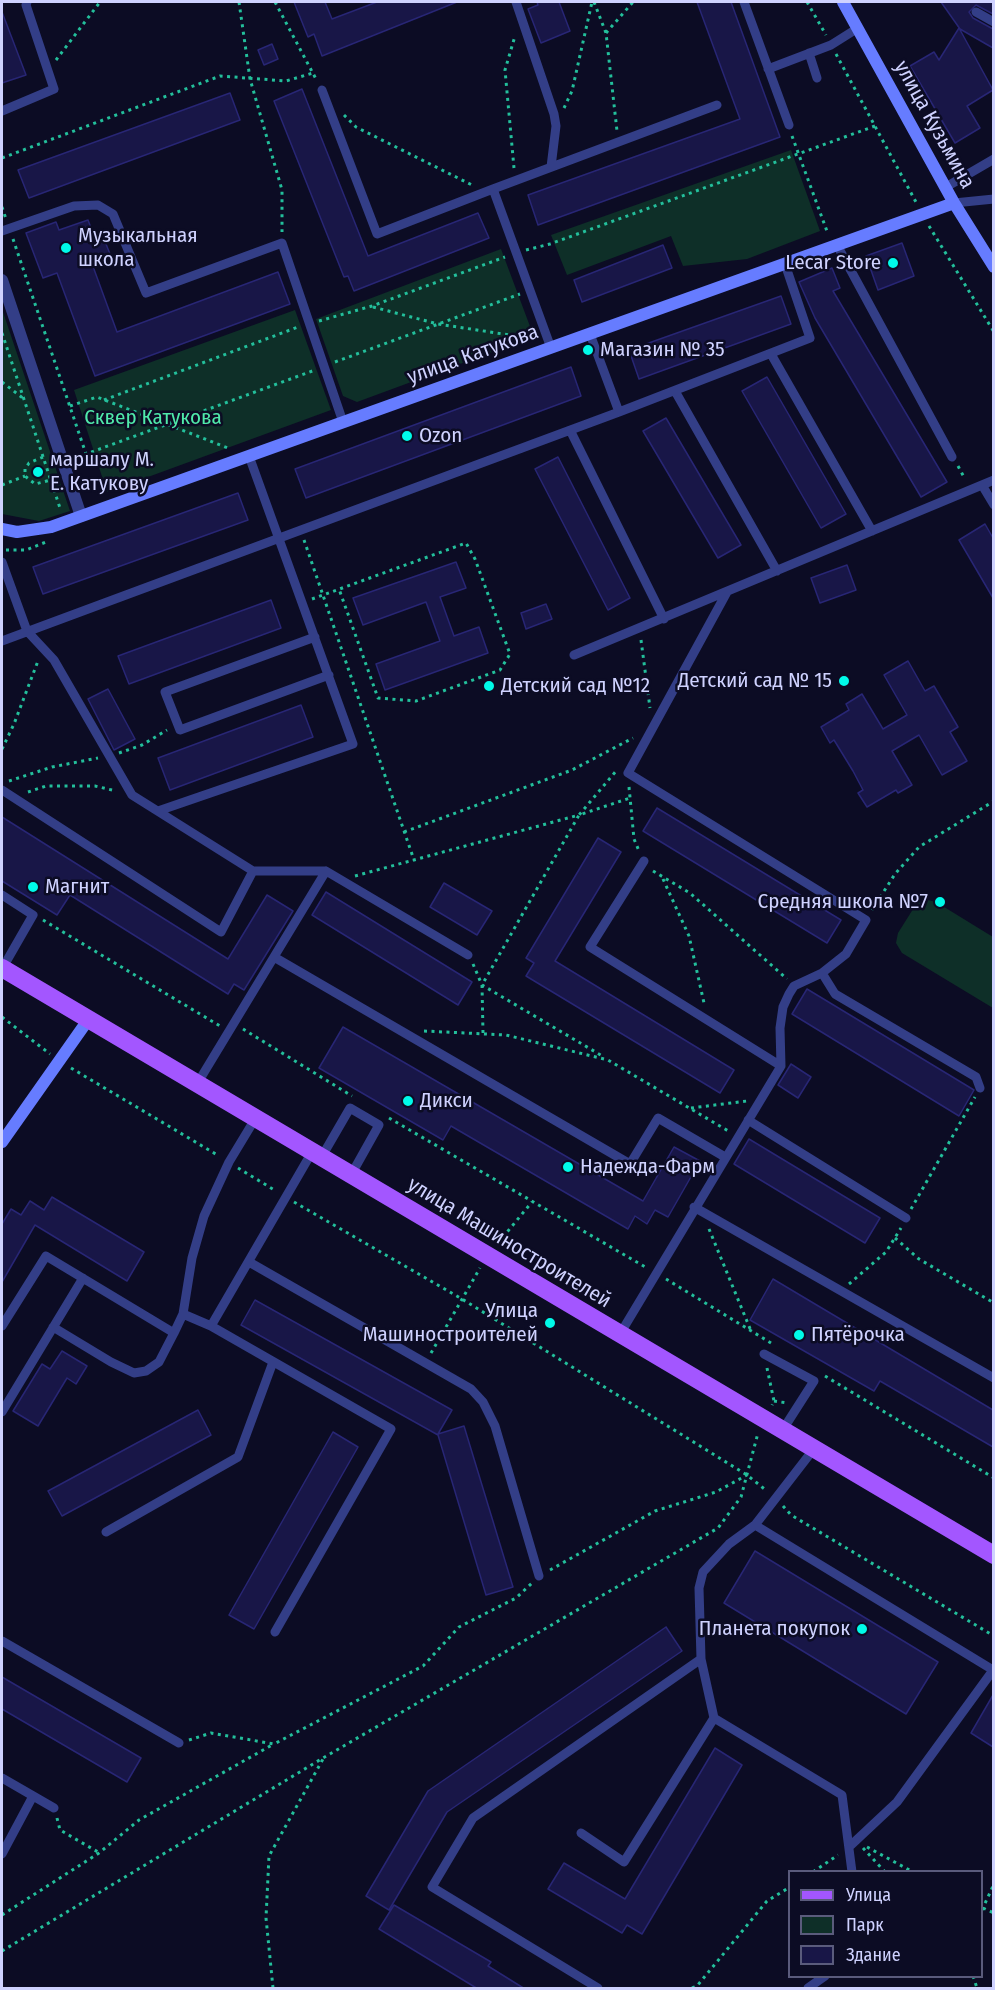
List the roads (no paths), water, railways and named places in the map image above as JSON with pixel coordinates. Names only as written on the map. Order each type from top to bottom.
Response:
[{"type":"main road","name":"улица Машиностроителей","points":[[2,968],[813,1450],[993,1554]]},
{"type":"street","name":"улица Кузьмина","points":[[843,2],[954,203],[993,267]]},
{"type":"street","name":"улица Катукова","points":[[2,529],[34,531],[65,522],[954,203]]},
{"type":"street","points":[[2,280],[81,516]]},
{"type":"street","points":[[2,1142],[88,1020]]},
{"type":"lane","points":[[2,111],[54,89],[26,5],[27,2]]},
{"type":"lane","points":[[516,2],[556,126],[551,167]]},
{"type":"lane","points":[[744,2],[789,125]]},
{"type":"lane","points":[[975,12],[993,22]]},
{"type":"lane","points":[[768,69],[831,45],[858,28]]},
{"type":"lane","points":[[809,53],[817,78]]},
{"type":"lane","points":[[322,90],[377,234],[717,105]]},
{"type":"lane","points":[[945,187],[993,159]]},
{"type":"lane","points":[[489,190],[516,252],[551,348]]},
{"type":"lane","points":[[954,203],[993,199]]},
{"type":"lane","points":[[5,230],[74,206],[98,205],[113,214],[146,293],[282,243],[343,422]]},
{"type":"lane","points":[[835,246],[952,457]]},
{"type":"lane","points":[[2,640],[620,412],[810,338],[785,264]]},
{"type":"lane","points":[[590,334],[620,412]]},
{"type":"lane","points":[[771,354],[872,531]]},
{"type":"lane","points":[[675,391],[777,571]]},
{"type":"lane","points":[[570,430],[664,619]]},
{"type":"lane","points":[[158,811],[353,744],[279,538],[246,457]]},
{"type":"lane","points":[[574,656],[993,480]]},
{"type":"lane","points":[[982,484],[993,505]]},
{"type":"lane","points":[[2,562],[27,631],[54,660],[132,795],[253,871],[326,871],[468,955]]},
{"type":"lane","points":[[620,1334],[654,1272],[781,1066],[783,1007],[794,986],[822,973],[846,954],[866,920],[628,773],[727,592]]},
{"type":"lane","points":[[315,637],[165,692],[180,730],[329,675]]},
{"type":"lane","points":[[2,790],[220,932],[253,871]]},
{"type":"lane","points":[[644,861],[590,947],[781,1066]]},
{"type":"lane","points":[[197,1084],[326,871]]},
{"type":"lane","points":[[2,896],[33,915],[2,968]]},
{"type":"lane","points":[[274,957],[630,1164],[657,1118],[725,1158]]},
{"type":"lane","points":[[822,973],[835,994],[976,1077],[980,1088]]},
{"type":"lane","points":[[211,1326],[287,1197],[350,1108],[379,1125],[351,1175]]},
{"type":"lane","points":[[53,1327],[118,1366],[134,1373],[146,1371],[159,1362],[183,1314],[192,1258],[204,1216],[229,1162],[255,1119]]},
{"type":"lane","points":[[748,1120],[906,1218]]},
{"type":"lane","points":[[694,1207],[993,1378]]},
{"type":"lane","points":[[2,1326],[46,1256],[174,1333]]},
{"type":"lane","points":[[249,1262],[471,1389],[483,1402],[495,1426],[539,1576]]},
{"type":"lane","points":[[2,1412],[83,1278]]},
{"type":"lane","points":[[183,1314],[211,1326],[391,1429],[275,1632]]},
{"type":"lane","points":[[764,1354],[813,1382],[782,1431]]},
{"type":"lane","points":[[105,1532],[238,1457],[273,1362]]},
{"type":"lane","points":[[581,1833],[624,1862],[714,1718],[701,1659],[699,1588],[704,1572],[729,1544],[755,1525],[813,1450]]},
{"type":"lane","points":[[755,1525],[993,1670],[914,1779],[853,1845]]},
{"type":"lane","points":[[2,1641],[178,1743]]},
{"type":"lane","points":[[598,1989],[432,1887],[473,1818],[701,1659]]},
{"type":"lane","points":[[714,1718],[842,1795],[853,1845],[852,1870]]},
{"type":"lane","points":[[2,1778],[54,1808]]},
{"type":"lane","points":[[2,1854],[33,1796]]},
{"type":"lane","points":[[808,1989],[824,1978]]},
{"type":"place","name":"Музыкальная школа","points":[[66,248]]},
{"type":"place","name":"Lecar Store","points":[[893,263]]},
{"type":"place","name":"Магазин № 35","points":[[588,350]]},
{"type":"place","name":"Ozon","points":[[407,436]]},
{"type":"place","name":"маршалу М. Е. Катукову","points":[[38,472]]},
{"type":"place","name":"Детский сад № 15","points":[[844,681]]},
{"type":"place","name":"Детский сад №12","points":[[489,686]]},
{"type":"place","name":"Магнит","points":[[33,887]]},
{"type":"place","name":"Средняя школа №7","points":[[940,902]]},
{"type":"place","name":"Дикси","points":[[408,1101]]},
{"type":"place","name":"Надежда-Фарм","points":[[568,1167]]},
{"type":"place","name":"Улица Машиностроителей","points":[[550,1323]]},
{"type":"place","name":"Пятёрочка","points":[[799,1335]]},
{"type":"place","name":"Планета покупок","points":[[862,1629]]},
{"type":"park label","name":"Сквер Катукова","points":[[153,418]]}]
